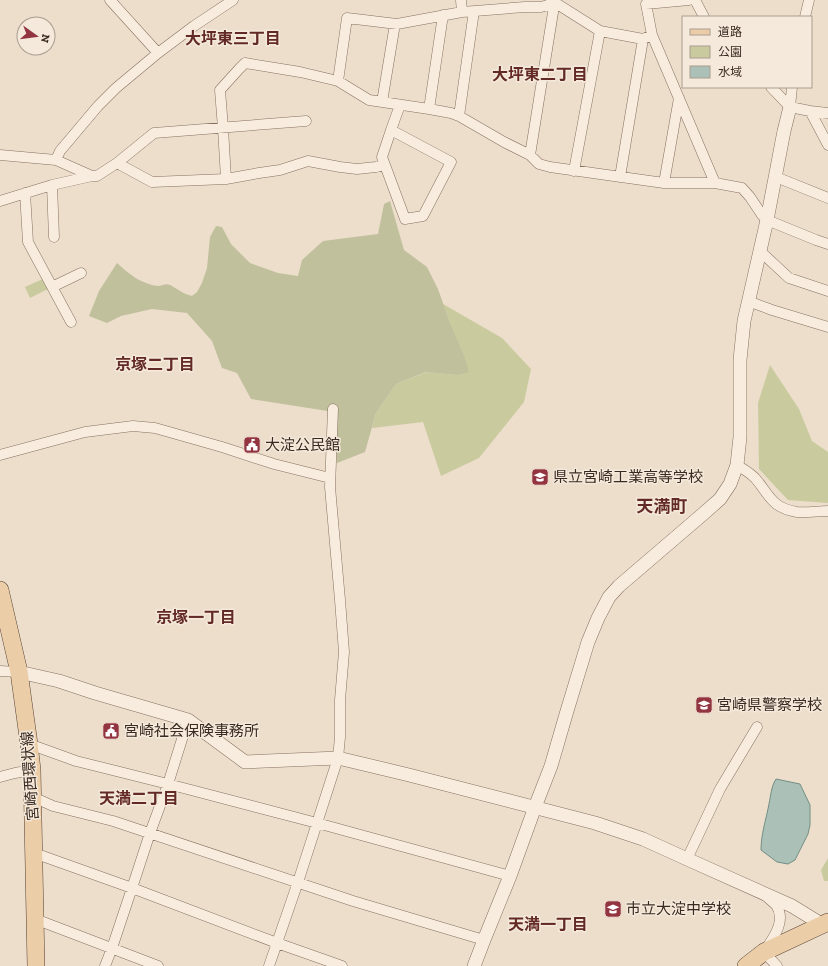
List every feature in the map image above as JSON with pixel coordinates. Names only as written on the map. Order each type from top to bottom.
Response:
[{"type":"main road","name":"宮崎西環状線","points":[[0,590],[19,672],[32,770],[36,966]]},
{"type":"main road","points":[[746,966],[764,952],[826,924]]},
{"type":"street","points":[[110,0],[158,53]]},
{"type":"street","points":[[56,160],[60,150],[98,106],[116,88],[158,53],[194,26],[233,0]]},
{"type":"street","points":[[462,0],[462,12]]},
{"type":"street","points":[[620,177],[648,37],[646,4],[689,0]]},
{"type":"street","points":[[695,0],[703,16]]},
{"type":"street","points":[[805,16],[809,0]]},
{"type":"street","points":[[554,1],[600,31],[648,37]]},
{"type":"street","points":[[338,81],[347,18],[395,24],[462,12],[541,7],[554,1]]},
{"type":"street","points":[[530,155],[554,1]]},
{"type":"street","points":[[459,116],[474,11]]},
{"type":"street","points":[[429,109],[443,15]]},
{"type":"street","points":[[382,102],[395,24]]},
{"type":"street","points":[[574,171],[600,31]]},
{"type":"street","points":[[648,37],[679,98],[715,182]]},
{"type":"street","points":[[226,178],[220,90],[245,63],[300,72],[338,81],[369,100],[451,113],[530,155],[539,164],[550,167],[664,183],[715,182],[742,188],[767,220],[828,244]]},
{"type":"street","points":[[772,88],[790,107],[828,113]]},
{"type":"street","points":[[474,966],[510,876],[551,766],[588,642],[609,597],[619,586],[720,499],[730,484],[737,465],[740,430],[740,360],[744,321],[776,177],[784,130],[790,107],[792,88]]},
{"type":"street","points":[[664,183],[679,98]]},
{"type":"street","points":[[391,130],[451,162],[424,216],[404,219],[382,157],[391,130],[400,105]]},
{"type":"street","points":[[810,111],[828,146]]},
{"type":"street","points":[[0,201],[52,185],[98,176],[154,134],[306,121]]},
{"type":"street","points":[[0,155],[56,160],[92,176]]},
{"type":"street","points":[[117,163],[152,182],[226,178],[280,170],[308,161],[357,169],[385,165]]},
{"type":"street","points":[[776,177],[828,198]]},
{"type":"street","points":[[52,185],[54,237]]},
{"type":"street","points":[[25,193],[28,242],[72,322]]},
{"type":"street","points":[[760,251],[789,278],[828,291]]},
{"type":"street","points":[[52,287],[81,273]]},
{"type":"street","points":[[748,301],[828,327]]},
{"type":"street","points":[[269,966],[278,943],[338,758],[340,737],[340,700],[344,652],[330,487],[333,409]]},
{"type":"street","points":[[0,455],[85,432],[132,426],[155,428],[222,447],[274,464],[330,478]]},
{"type":"street","points":[[737,465],[754,477],[771,500],[780,507],[798,512],[828,511]]},
{"type":"street","points":[[0,671],[19,672],[59,681],[188,720],[245,762],[338,758],[409,774],[595,823],[643,839],[792,906],[818,922],[826,924]]},
{"type":"street","points":[[105,966],[150,832],[168,784],[188,720]]},
{"type":"street","points":[[687,860],[720,789],[757,727]]},
{"type":"street","points":[[29,744],[76,761],[317,823],[510,876]]},
{"type":"street","points":[[0,776],[32,770]]},
{"type":"street","points":[[33,797],[53,806],[150,832],[353,901],[484,940]]},
{"type":"street","points":[[34,853],[342,966]]},
{"type":"street","points":[[763,893],[776,905],[780,913],[780,921],[777,931],[764,952],[777,966]]},
{"type":"street","points":[[35,919],[158,966]]},
{"type":"green space","points":[[390,201],[404,250],[427,267],[438,289],[469,372],[457,375],[426,372],[396,384],[376,413],[365,452],[337,463],[334,412],[251,399],[237,373],[222,368],[212,341],[187,313],[152,309],[121,316],[107,323],[89,316],[99,291],[117,263],[141,281],[158,286],[168,284],[183,293],[192,296],[197,292],[202,283],[207,268],[210,237],[216,226],[222,227],[231,244],[250,263],[278,273],[298,276],[302,260],[323,241],[378,234],[384,204]]},
{"type":"green space","points":[[45,278],[50,288],[30,298],[25,287]]},
{"type":"green space","points":[[443,304],[502,338],[531,369],[524,402],[479,458],[441,476],[423,422],[372,428],[376,413],[396,384],[427,372],[457,375],[450,323]]},
{"type":"green space","points":[[770,365],[799,409],[812,441],[828,452],[828,503],[788,500],[759,469],[758,403]]},
{"type":"green space","points":[[828,858],[828,881],[824,881],[821,870]]},
{"type":"water","points":[[776,779],[800,784],[810,805],[810,825],[808,834],[795,860],[788,864],[777,862],[761,850],[771,791]]},
{"type":"place","name":"大淀公民館","points":[[252,445]]},
{"type":"place","name":"県立宮崎工業高等学校","points":[[540,477]]},
{"type":"place","name":"宮崎県警察学校","points":[[704,705]]},
{"type":"place","name":"宮崎社会保険事務所","points":[[111,731]]},
{"type":"place","name":"市立大淀中学校","points":[[613,909]]},
{"type":"district","name":"大坪東三丁目","points":[[233,38]]},
{"type":"district","name":"大坪東二丁目","points":[[540,74]]},
{"type":"district","name":"京塚二丁目","points":[[155,364]]},
{"type":"district","name":"天満町","points":[[662,506]]},
{"type":"district","name":"京塚一丁目","points":[[196,617]]},
{"type":"district","name":"天満二丁目","points":[[139,798]]},
{"type":"district","name":"天満一丁目","points":[[548,924]]}]
